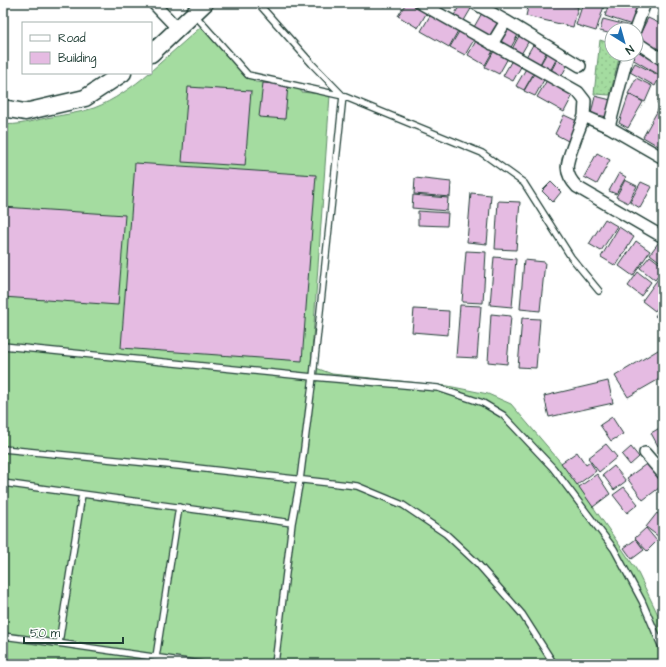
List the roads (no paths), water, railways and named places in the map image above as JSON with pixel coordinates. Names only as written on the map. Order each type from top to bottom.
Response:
[{"type":"street","points":[[154,3],[178,29]]},
{"type":"street","points":[[420,3],[578,92],[585,101],[584,116],[567,161],[567,170],[571,181],[577,187],[663,236]]},
{"type":"street","points":[[474,3],[487,6],[506,21],[580,66]]},
{"type":"street","points":[[638,22],[646,3]]},
{"type":"street","points":[[152,53],[199,8]]},
{"type":"street","points":[[492,44],[506,21]]},
{"type":"street","points":[[644,47],[663,60]]},
{"type":"street","points":[[609,127],[626,62]]},
{"type":"street","points":[[3,108],[25,112],[85,98],[121,74]]},
{"type":"street","points":[[584,116],[609,127],[663,158]]},
{"type":"street","points":[[645,453],[663,474]]},
{"type":"lane","points":[[258,3],[343,96],[313,376],[300,480],[292,523],[275,664]]},
{"type":"lane","points":[[199,8],[248,75],[343,96],[482,153],[524,182],[571,257],[598,291]]},
{"type":"lane","points":[[3,346],[438,388],[483,403],[503,415],[553,468],[614,549],[642,601],[663,650]]},
{"type":"lane","points":[[3,449],[179,466],[357,486],[403,504],[446,534],[477,563],[522,614],[554,664]]},
{"type":"lane","points":[[3,483],[292,523]]},
{"type":"lane","points":[[59,643],[82,494]]},
{"type":"lane","points":[[156,657],[179,507]]},
{"type":"lane","points":[[3,636],[201,664]]}]
